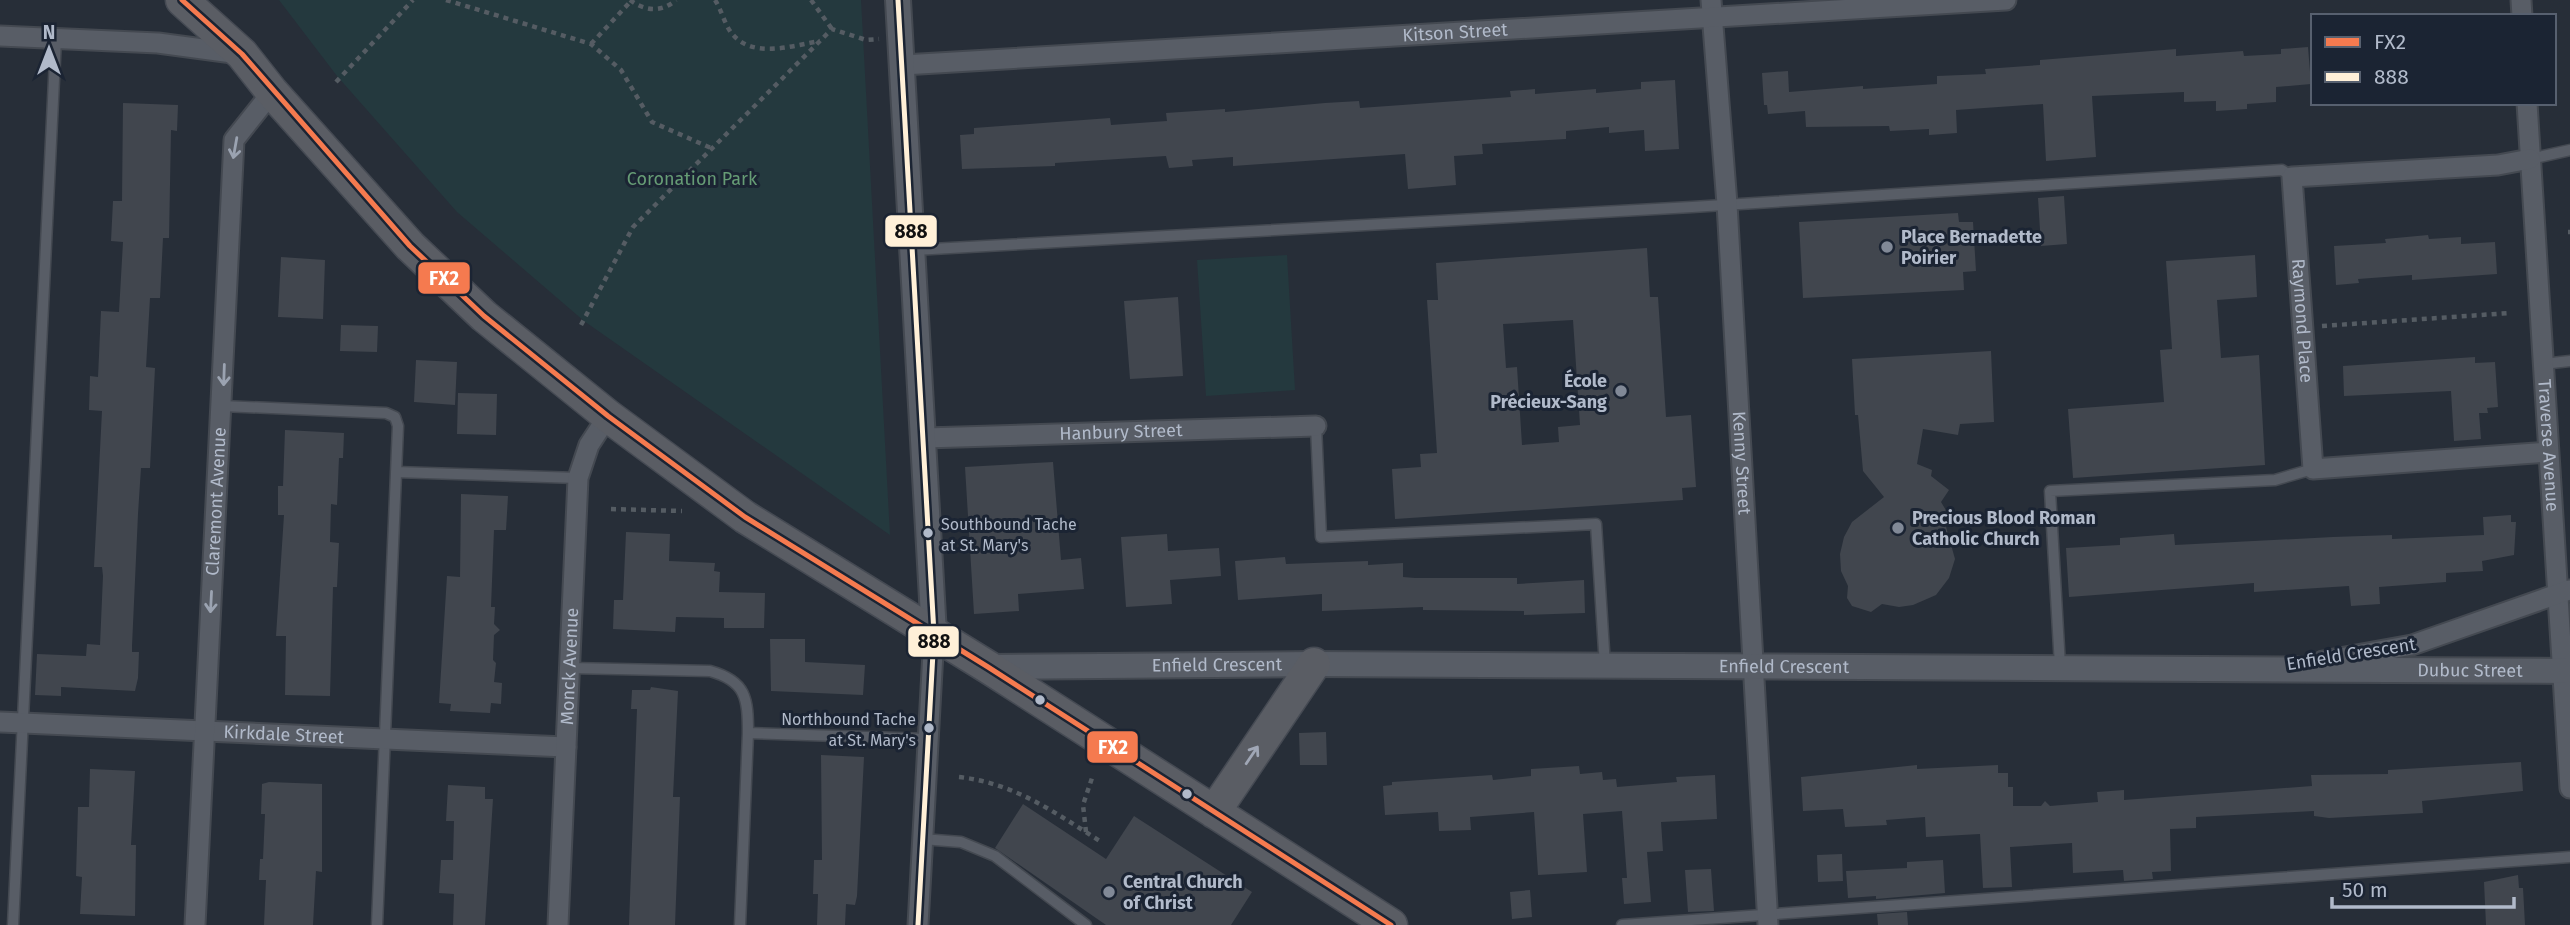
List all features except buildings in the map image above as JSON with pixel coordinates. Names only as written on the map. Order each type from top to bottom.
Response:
[{"type":"highway","points":[[182,0],[242,54],[272,92],[410,246],[484,316],[608,416],[745,517],[988,667],[1391,925]]},
{"type":"highway","points":[[218,0],[242,54]]},
{"type":"highway","points":[[1214,812],[1314,664]]},
{"type":"street","points":[[898,0],[925,438],[934,635],[918,925]]},
{"type":"street","name":"Kitson Street","points":[[903,65],[1712,9],[2006,0]]},
{"type":"street","name":"Kenny Street","points":[[1712,9],[1727,204],[1755,667],[1767,921]]},
{"type":"street","points":[[0,36],[158,43],[242,54]]},
{"type":"street","name":"Claremont Avenue","points":[[195,925],[234,140],[272,92]]},
{"type":"street","name":"Traverse Avenue","points":[[2526,105],[2548,452],[2564,592],[2570,788]]},
{"type":"street","points":[[2292,177],[2498,165],[2530,159]]},
{"type":"street","name":"Raymond Place","points":[[2292,177],[2313,469]]},
{"type":"street","name":"Monck Avenue","points":[[558,925],[578,478],[589,445],[608,416]]},
{"type":"street","name":"Hanbury Street","points":[[925,438],[1317,426]]},
{"type":"street","points":[[2313,469],[2548,452]]},
{"type":"street","name":"Enfield Crescent","points":[[988,667],[1314,664],[2244,669],[2319,662],[2413,645],[2564,592]]},
{"type":"street","name":"Dubuc Street","points":[[2244,669],[2566,671]]},
{"type":"street","name":"Kirkdale Street","points":[[0,722],[566,747]]},
{"type":"lane","points":[[13,925],[56,38]]},
{"type":"lane","points":[[2530,159],[2570,150]]},
{"type":"lane","points":[[914,250],[2282,170],[2292,177]]},
{"type":"lane","points":[[2543,364],[2570,361]]},
{"type":"lane","points":[[222,406],[386,413],[395,417],[398,426],[377,925]]},
{"type":"lane","points":[[1317,426],[1321,537],[1596,524],[1605,666]]},
{"type":"lane","points":[[2060,669],[2050,491],[2275,480],[2313,469]]},
{"type":"lane","points":[[396,472],[578,478]]},
{"type":"lane","points":[[570,668],[710,671],[729,677],[742,688],[748,714],[748,733],[740,925]]},
{"type":"lane","points":[[748,733],[927,738]]},
{"type":"lane","points":[[922,839],[961,842],[995,856],[1086,925]]},
{"type":"lane","points":[[1622,925],[1767,921],[2570,857]]},
{"type":"path","points":[[337,82],[413,0]]},
{"type":"path","points":[[446,0],[591,44],[621,71],[652,122],[711,148]]},
{"type":"path","points":[[591,44],[630,0],[650,10],[662,9],[676,0]]},
{"type":"path","points":[[715,0],[730,31],[750,46],[768,50],[821,41]]},
{"type":"path","points":[[811,0],[832,29],[866,40],[901,37]]},
{"type":"path","points":[[581,325],[633,227],[832,29]]},
{"type":"path","points":[[2303,327],[2510,313]]},
{"type":"path","points":[[611,509],[682,511]]},
{"type":"path","points":[[959,777],[1002,784],[1104,843]]},
{"type":"path","points":[[1086,832],[1083,805],[1092,778]]},
{"type":"green space","name":"Coronation Park","points":[[279,0],[861,0],[890,535],[584,321],[457,212],[337,76]]},
{"type":"green space","points":[[1287,255],[1295,390],[1206,396],[1197,260]]},
{"type":"transit line","name":"FX2","points":[[182,0],[242,54],[410,246],[484,316],[608,416],[745,517],[988,667],[1391,925]]},
{"type":"transit line","name":"888","points":[[898,0],[934,634],[918,925]]},
{"type":"place","name":"Place Bernadette Poirier","points":[[1887,247]]},
{"type":"place","name":"École Précieux-Sang","points":[[1621,391]]},
{"type":"place","name":"Precious Blood Roman Catholic Church","points":[[1898,528]]},
{"type":"place","name":"Southbound Tache at St. Mary's","points":[[928,533]]},
{"type":"place","name":"Northbound Tache at St. Mary's","points":[[929,728]]},
{"type":"place","name":"Central Church of Christ","points":[[1109,892]]}]
